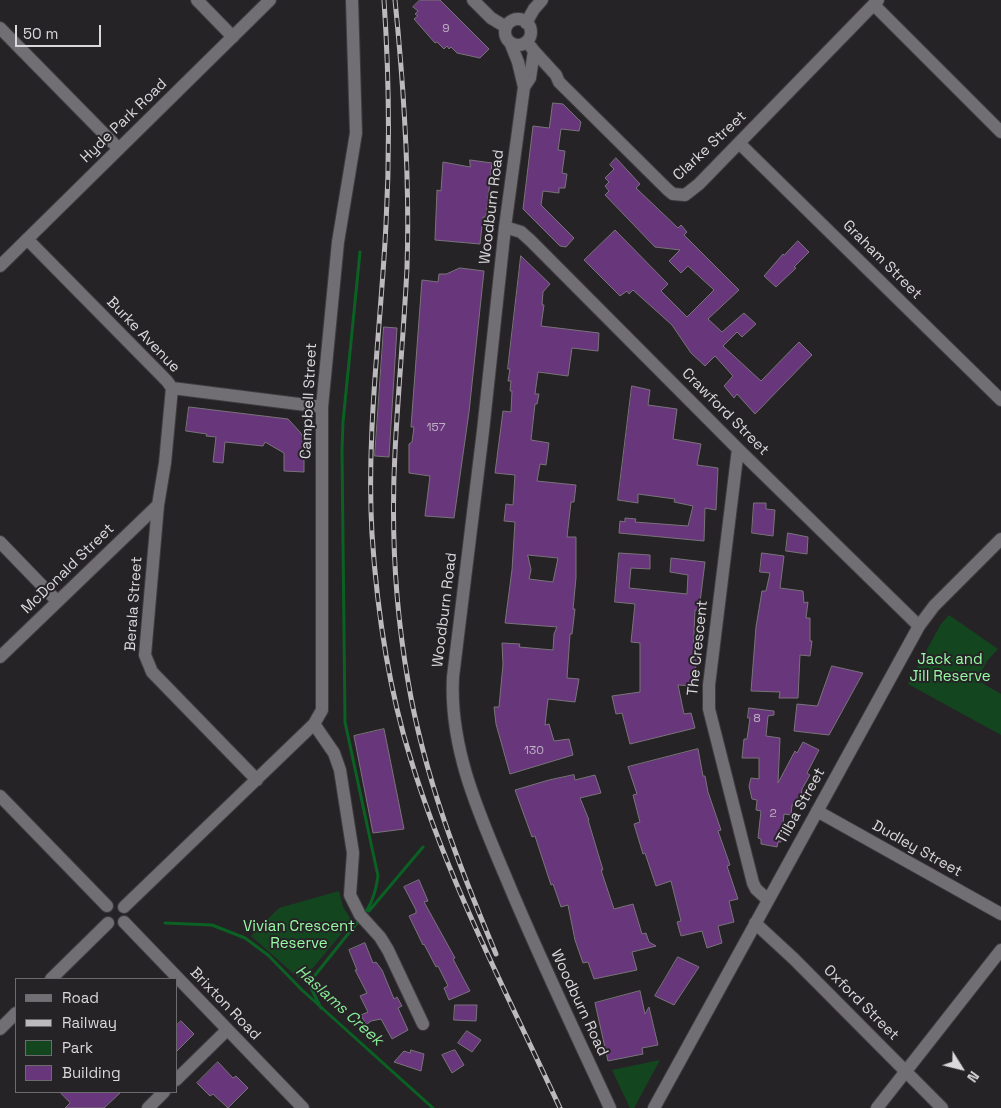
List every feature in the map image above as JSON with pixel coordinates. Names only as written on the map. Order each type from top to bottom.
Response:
[{"type":"street","points":[[197,0],[233,36]]},
{"type":"street","name":"Hyde Park Road","points":[[2,260],[27,239],[270,0]]},
{"type":"street","name":"Campbell Street","points":[[124,908],[314,724],[320,716],[323,705],[322,407],[338,242],[356,134],[352,0]]},
{"type":"street","points":[[473,0],[491,18],[506,27]]},
{"type":"street","points":[[526,23],[542,0]]},
{"type":"street","points":[[876,2],[1001,132]]},
{"type":"street","name":"Clarke Street","points":[[530,46],[560,82],[673,194],[679,196],[690,192],[876,2]]},
{"type":"street","points":[[514,20],[521,20],[526,23],[530,31],[530,46],[510,42],[505,34],[506,27],[514,20]]},
{"type":"street","points":[[0,28],[119,149]]},
{"type":"street","name":"Woodburn Road","points":[[510,42],[527,83]]},
{"type":"street","name":"Woodburn Road","points":[[530,46],[527,83],[505,227],[483,431],[453,678],[453,712],[468,780],[484,827],[518,907],[610,1108]]},
{"type":"street","name":"Clarke Street","points":[[527,83],[540,74],[560,82]]},
{"type":"street","name":"Graham Street","points":[[739,143],[1001,400]]},
{"type":"street","name":"Crawford Street","points":[[505,227],[521,232],[531,241],[738,449],[919,626]]},
{"type":"street","name":"Burke Avenue","points":[[27,239],[172,388],[322,407]]},
{"type":"street","name":"Berala Street","points":[[172,388],[165,462],[158,505],[145,655],[152,672],[257,780]]},
{"type":"street","name":"The Crescent","points":[[738,449],[709,685],[709,710],[753,883],[756,889],[768,900]]},
{"type":"street","name":"McDonald Street","points":[[0,657],[158,505]]},
{"type":"street","name":"Tilba Street","points":[[654,1108],[919,626],[934,606],[1001,539]]},
{"type":"street","points":[[0,542],[57,601]]},
{"type":"street","points":[[314,724],[334,753],[340,770],[353,853],[350,896],[363,919],[380,937],[388,950],[424,1024]]},
{"type":"street","points":[[0,796],[107,906]]},
{"type":"street","name":"Dudley Street","points":[[817,811],[1001,914]]},
{"type":"street","points":[[117,903],[124,908],[127,914],[124,922],[115,926],[108,924],[103,915],[107,906],[117,903]]},
{"type":"street","name":"Brixton Road","points":[[124,922],[177,978]]},
{"type":"street","name":"Oxford Street","points":[[755,923],[794,959],[942,1108]]},
{"type":"street","points":[[52,978],[108,924]]},
{"type":"street","points":[[876,1108],[1001,950]]},
{"type":"street","name":"Brixton Road","points":[[178,979],[303,1108]]},
{"type":"street","points":[[0,1029],[15,1014]]},
{"type":"street","points":[[178,1078],[227,1030]]},
{"type":"street","points":[[148,1108],[163,1093]]},
{"type":"green space","name":"Jack and Jill Reserve","points":[[949,615],[998,649],[987,661],[977,680],[1001,694],[1001,735],[908,684],[941,624]]},
{"type":"green space","name":"Vivian Crescent Reserve","points":[[339,891],[343,907],[352,921],[302,981],[251,936],[279,908]]},
{"type":"green space","points":[[660,1060],[634,1108],[630,1108],[612,1070]]},
{"type":"building","points":[[420,0],[440,0],[489,49],[480,58],[457,53],[447,46],[444,49],[437,42],[435,43],[414,19],[418,16],[415,14],[418,11],[413,7]]},
{"type":"building","points":[[553,103],[563,104],[581,122],[579,131],[561,129],[558,150],[565,151],[562,173],[567,174],[565,188],[559,188],[559,193],[543,191],[541,205],[574,238],[566,247],[560,246],[523,209],[533,126],[549,128]]},
{"type":"building","points":[[616,158],[640,184],[636,188],[678,228],[681,225],[687,232],[684,235],[739,290],[708,319],[722,332],[744,313],[756,324],[742,337],[737,332],[723,346],[761,381],[799,342],[812,355],[755,414],[737,394],[734,398],[724,386],[733,376],[715,356],[705,366],[691,353],[672,325],[633,290],[629,294],[627,291],[620,296],[584,260],[615,230],[668,284],[661,291],[687,317],[714,290],[688,266],[681,273],[669,261],[680,250],[655,247],[605,195],[609,191],[605,186],[609,182],[605,178],[614,169],[610,165]]},
{"type":"building","points":[[470,160],[492,163],[486,217],[483,217],[480,244],[435,240],[437,190],[441,191],[443,162],[470,167]]},
{"type":"building","points":[[798,241],[809,252],[794,267],[796,268],[776,287],[764,276],[783,254]]},
{"type":"building","points":[[521,256],[550,284],[543,292],[542,305],[544,305],[541,326],[599,333],[598,351],[572,348],[568,376],[538,372],[535,394],[539,394],[537,404],[535,404],[531,440],[549,443],[546,465],[540,464],[537,481],[576,485],[574,502],[571,502],[567,537],[576,537],[576,578],[573,609],[575,609],[572,634],[570,634],[567,678],[579,679],[575,702],[548,699],[545,725],[549,724],[554,741],[569,739],[573,755],[510,774],[496,724],[494,707],[499,707],[503,664],[502,643],[520,644],[519,647],[553,650],[554,634],[557,627],[505,623],[512,570],[515,522],[504,521],[506,504],[513,505],[515,475],[495,473],[503,411],[511,412],[512,391],[510,391],[511,381],[508,381],[510,369],[508,369]],"holes":[[[528,555],[558,558],[553,582],[529,579],[531,570]]]},
{"type":"building","points":[[460,268],[484,271],[469,412],[454,518],[425,516],[430,476],[409,473],[409,444],[412,442],[414,427],[411,427],[422,280],[438,282],[439,274],[446,274]]},
{"type":"building","points":[[384,327],[397,328],[389,457],[375,456]]},
{"type":"building","points":[[632,386],[650,390],[648,405],[677,409],[673,439],[701,444],[697,465],[718,468],[716,510],[705,508],[704,541],[619,533],[620,521],[625,522],[625,518],[636,519],[635,522],[688,526],[693,506],[674,502],[675,499],[638,494],[638,503],[618,500]]},
{"type":"building","points":[[189,407],[288,419],[304,439],[304,472],[284,471],[284,453],[265,442],[263,446],[225,442],[223,463],[213,462],[216,437],[186,431]]},
{"type":"building","points":[[754,503],[766,503],[766,509],[775,510],[773,536],[752,533]]},
{"type":"building","points":[[788,533],[808,537],[807,554],[786,551]]},
{"type":"building","points":[[619,553],[650,555],[650,569],[631,568],[629,588],[687,594],[688,575],[670,572],[671,558],[705,562],[699,610],[695,610],[693,657],[696,658],[695,686],[678,685],[684,714],[691,713],[695,728],[630,744],[622,713],[616,714],[612,696],[640,692],[640,643],[631,642],[635,604],[615,602]]},
{"type":"building","points":[[762,553],[784,556],[780,588],[803,591],[804,603],[808,602],[806,618],[810,618],[810,641],[812,641],[810,656],[800,655],[798,698],[779,698],[780,692],[751,691],[756,627],[762,591],[766,591],[770,573],[760,572]]},
{"type":"building","points":[[832,666],[863,673],[829,735],[794,731],[797,704],[817,706]]},
{"type":"building","points":[[749,708],[774,711],[774,715],[768,716],[766,736],[780,738],[778,783],[795,751],[797,753],[803,742],[819,750],[807,773],[810,775],[802,789],[800,806],[792,805],[791,815],[784,814],[781,842],[778,842],[777,847],[761,844],[761,839],[758,838],[761,811],[756,810],[757,800],[752,799],[749,786],[751,778],[759,779],[759,758],[742,758],[744,739],[747,739],[750,718],[748,718]]},
{"type":"building","points":[[384,729],[404,829],[373,833],[354,736]]},
{"type":"building","points":[[698,749],[703,776],[705,776],[708,792],[721,830],[718,831],[730,865],[727,866],[738,899],[729,901],[734,922],[718,926],[722,943],[707,948],[702,931],[681,936],[677,922],[681,921],[671,881],[656,886],[645,853],[643,854],[634,824],[640,822],[633,795],[637,794],[628,767]]},
{"type":"building","points":[[574,775],[575,780],[595,775],[601,793],[580,798],[589,820],[603,870],[601,870],[614,909],[633,904],[642,934],[646,933],[649,942],[656,946],[632,952],[637,970],[594,979],[588,962],[583,963],[575,940],[568,905],[561,907],[553,884],[551,885],[535,836],[532,837],[515,790]]},
{"type":"building","points":[[419,880],[428,901],[424,902],[455,958],[453,959],[470,991],[449,1000],[444,988],[448,986],[438,966],[436,967],[423,945],[409,916],[416,913],[416,910],[404,887]]},
{"type":"building","points":[[365,943],[373,963],[376,962],[382,970],[394,999],[397,997],[402,1006],[398,1008],[408,1030],[392,1039],[381,1019],[371,1021],[366,1025],[361,1015],[368,1012],[360,996],[367,993],[355,970],[357,970],[349,950]]},
{"type":"building","points":[[678,957],[699,967],[674,1005],[655,996]]},
{"type":"building","points":[[640,991],[645,1014],[649,1007],[658,1045],[642,1048],[643,1054],[608,1061],[595,1003]]},
{"type":"building","points":[[455,1005],[477,1005],[476,1021],[454,1020]]},
{"type":"building","points":[[181,1021],[194,1034],[178,1050],[178,1024]]},
{"type":"building","points":[[467,1031],[481,1040],[472,1052],[458,1043]]},
{"type":"building","points":[[411,1050],[424,1054],[421,1071],[394,1062],[404,1051],[410,1053]]},
{"type":"building","points":[[455,1050],[464,1065],[452,1073],[442,1055]]},
{"type":"building","points":[[218,1062],[233,1078],[236,1076],[248,1088],[228,1108],[213,1094],[210,1096],[197,1083]]},
{"type":"building","points":[[61,1093],[120,1093],[104,1108],[65,1108],[70,1103]]},
{"type":"waterway","points":[[360,252],[343,422],[342,450],[345,722],[378,876],[374,896],[364,914]]},
{"type":"waterway","points":[[369,911],[423,847]]},
{"type":"waterway","points":[[321,1008],[311,988],[312,979],[360,919]]},
{"type":"waterway","name":"Haslams Creek","points":[[165,923],[212,925],[245,938],[268,955],[302,990],[433,1108]]},
{"type":"railway","points":[[384,0],[388,84],[388,168],[384,263],[372,417],[371,456],[372,534],[380,620],[403,732],[442,849],[480,937],[560,1108]]},
{"type":"railway","points":[[395,0],[404,100],[408,201],[407,268],[394,481],[397,596],[408,681],[423,751],[456,854],[496,954]]}]
